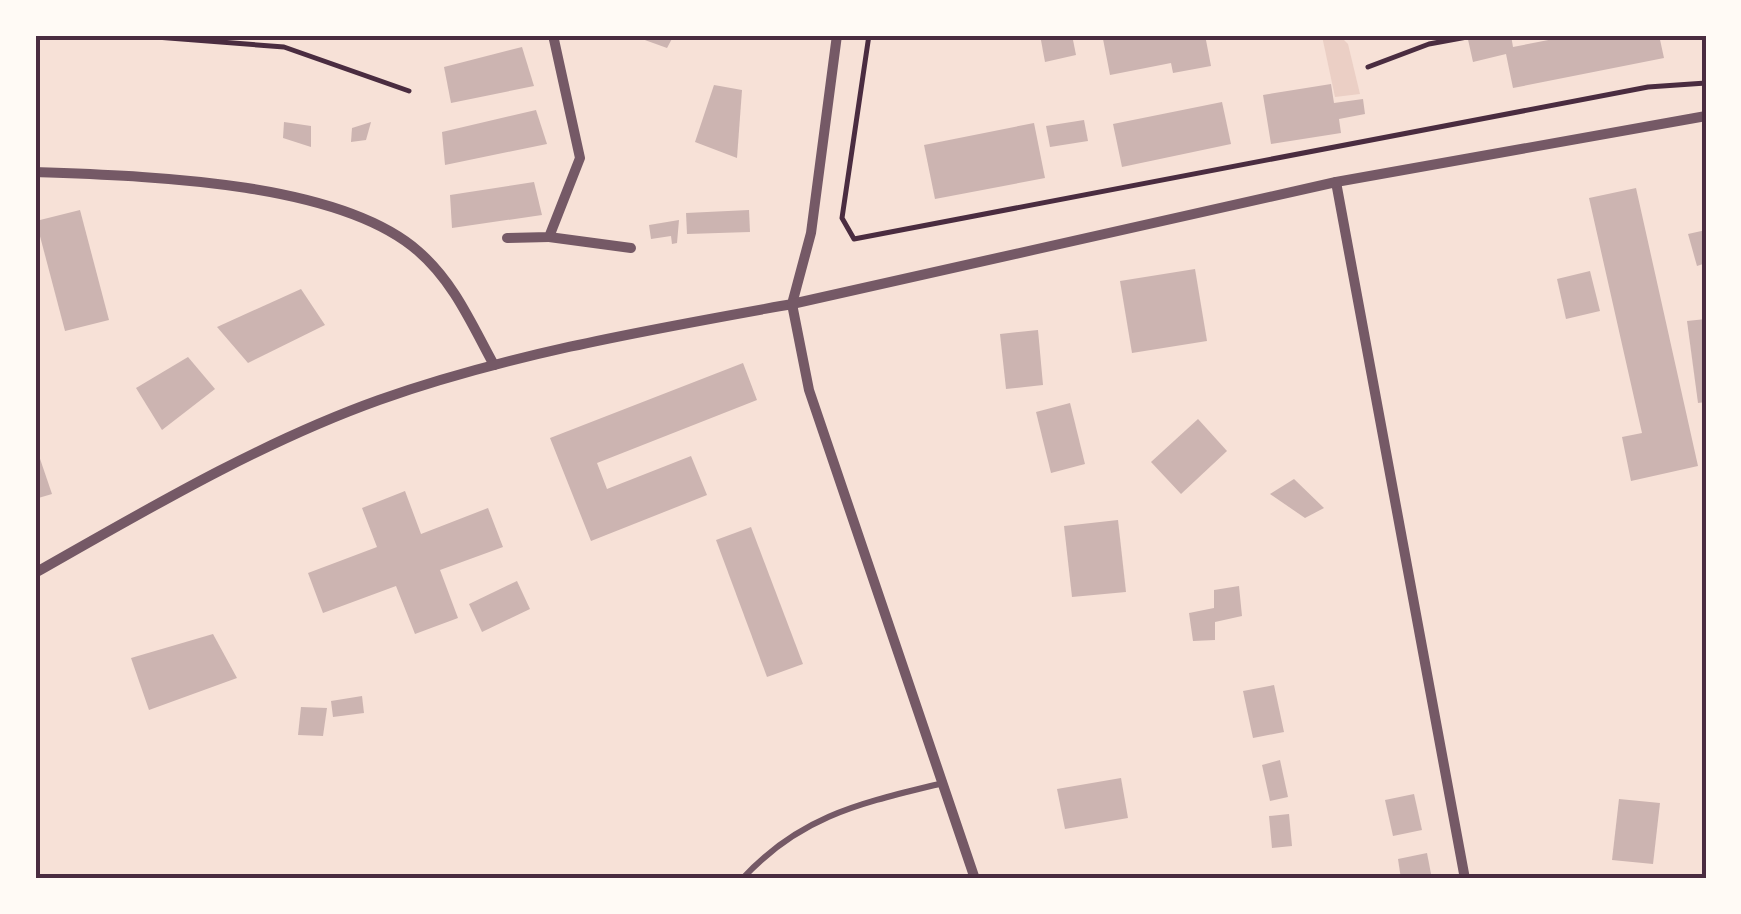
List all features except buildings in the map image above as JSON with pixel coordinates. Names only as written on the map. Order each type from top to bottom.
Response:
[{"type":"street","points":[[549,238],[580,158],[553,35]]},
{"type":"street","points":[[837,35],[812,233],[792,304],[809,390],[975,879]]},
{"type":"street","points":[[35,573],[285,439],[379,400],[494,365],[792,304],[1336,182],[1706,116]]},
{"type":"street","points":[[35,172],[142,176],[236,189],[330,203],[378,222],[419,252],[454,290],[494,365]]},
{"type":"street","points":[[1336,182],[1466,879]]},
{"type":"street","points":[[507,238],[549,238],[632,248]]},
{"type":"lane","points":[[742,879],[764,856],[842,808],[944,783]]},
{"type":"path","points":[[130,35],[284,47],[409,91]]},
{"type":"path","points":[[869,35],[842,218],[854,239],[1648,87],[1706,83]]},
{"type":"path","points":[[1368,67],[1428,44],[1468,37]]},
{"type":"shaded area","points":[[1322,36],[1342,38],[1348,44],[1360,94],[1335,97]]}]
